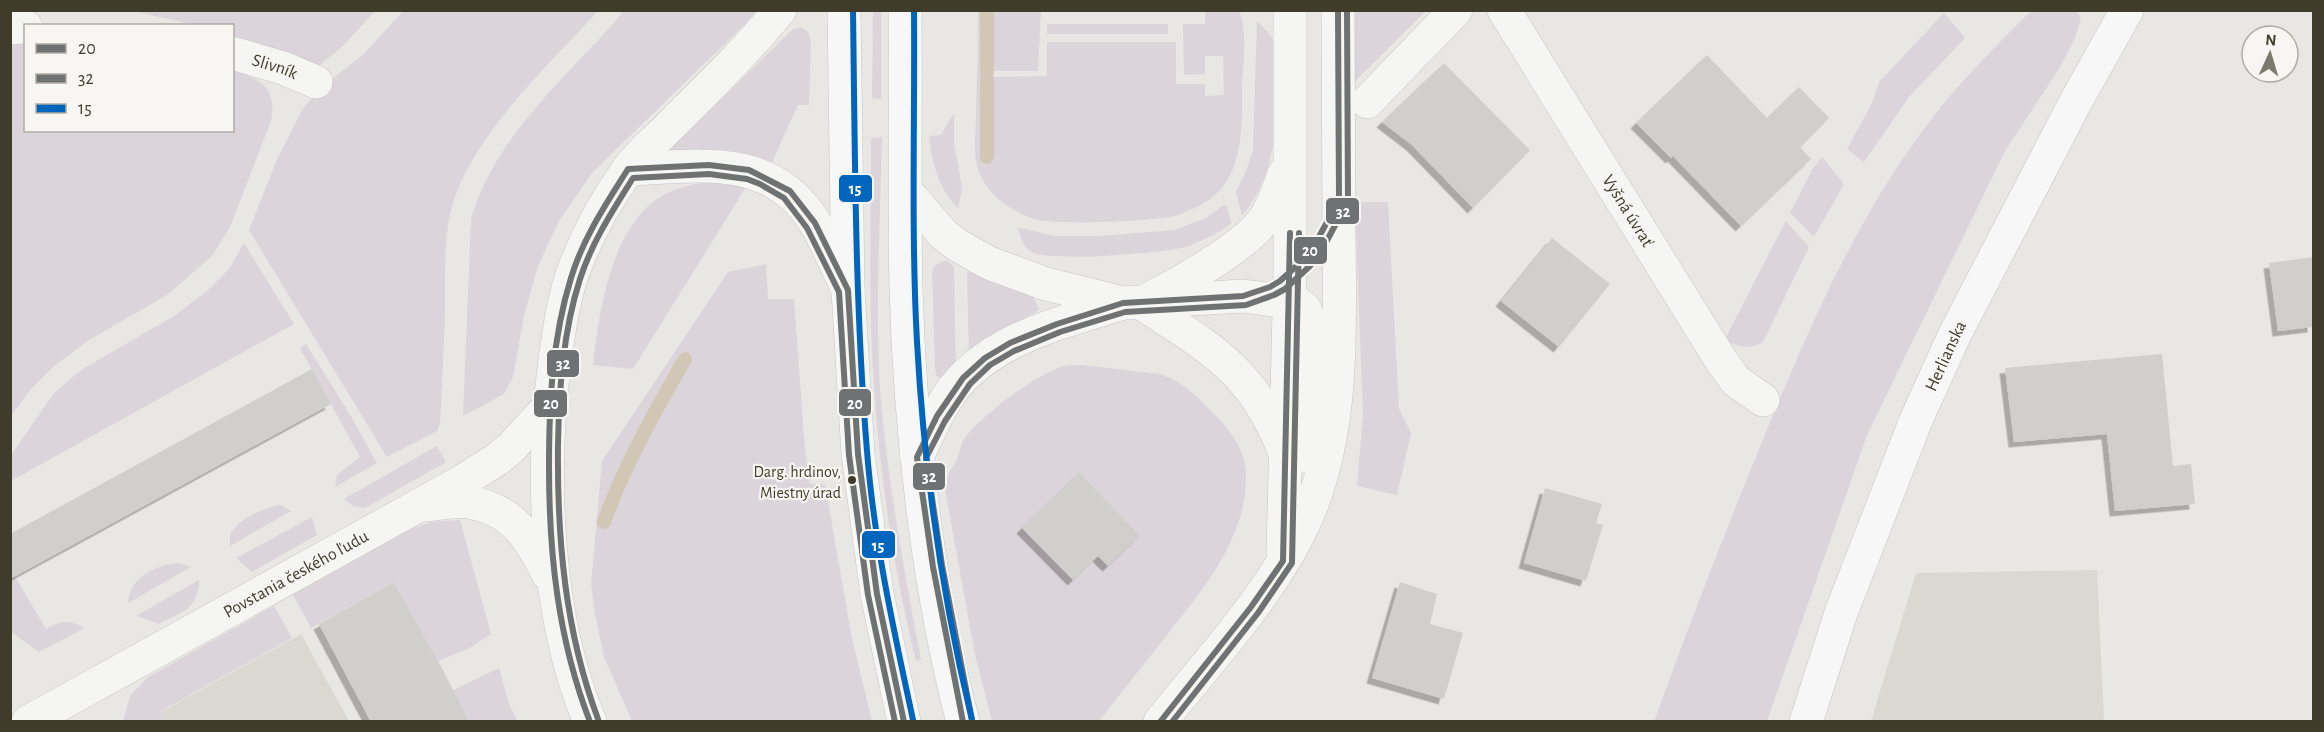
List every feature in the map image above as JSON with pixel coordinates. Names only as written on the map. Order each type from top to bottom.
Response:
[{"type":"street","points":[[590,722],[577,692],[566,651],[555,590],[549,532],[550,405],[558,337],[572,276],[594,225],[628,169],[753,42],[780,10]]},
{"type":"street","points":[[844,10],[848,290],[858,454],[877,594],[904,722]]},
{"type":"street","points":[[905,10],[906,289],[917,458],[940,610],[963,722]]},
{"type":"street","points":[[1283,561],[1289,288],[1290,10]]},
{"type":"street","points":[[1160,722],[1251,608],[1283,561],[1310,509],[1321,476],[1331,431],[1340,354],[1338,10]]},
{"type":"street","points":[[1367,102],[1456,10]]},
{"type":"street","name":"Vyšná úvrať","points":[[1504,10],[1722,362],[1736,381],[1763,400]]},
{"type":"street","name":"Herlianska","points":[[1806,722],[1841,613],[1921,409],[1955,334],[2075,103],[2127,10]]},
{"type":"street","name":"Slivník","points":[[234,54],[283,68],[316,82]]},
{"type":"street","points":[[917,458],[949,395],[963,378],[985,358],[1010,343],[1057,324],[1132,303],[1175,285],[1239,244],[1262,222],[1275,197],[1286,169],[1291,118]]},
{"type":"street","points":[[628,169],[709,165],[749,170],[771,180],[790,191],[815,223],[848,290]]},
{"type":"street","points":[[906,191],[945,235],[981,259],[1024,277],[1132,303],[1243,296],[1270,287],[1289,288]]},
{"type":"street","points":[[1289,288],[1339,200]]},
{"type":"street","points":[[1283,561],[1301,506],[1310,458],[1311,323],[1309,315],[1297,303],[1289,288]]},
{"type":"street","points":[[1132,303],[1221,357],[1235,370],[1247,383],[1272,422],[1285,454]]},
{"type":"street","name":"Povstania českého ľudu","points":[[28,722],[418,506],[496,460],[511,448],[550,405]]},
{"type":"street","points":[[418,506],[466,501],[502,514],[518,526],[530,540],[555,590]]},
{"type":"shaded area","points":[[624,10],[756,11],[592,173],[559,221],[538,266],[524,315],[513,377],[504,394],[463,416],[471,219],[481,191],[512,138],[551,90]]},
{"type":"shaded area","points":[[121,11],[375,11],[343,46],[316,68],[234,38],[234,24],[191,24],[138,12]]},
{"type":"shaded area","points":[[403,11],[598,11],[510,107],[471,162],[457,190],[446,241],[440,423],[437,431],[387,457],[249,230],[278,157],[304,107],[328,82],[363,55]]},
{"type":"shaded area","points":[[873,11],[881,11],[881,99],[872,98]]},
{"type":"shaded area","points":[[978,11],[1041,11],[1038,71],[992,71],[992,77],[1047,76],[1047,42],[1176,42],[1176,84],[1205,84],[1205,96],[1224,95],[1223,56],[1205,56],[1205,74],[1184,75],[1183,24],[1205,24],[1205,11],[1239,11],[1244,38],[1241,130],[1236,159],[1224,184],[1215,195],[1193,209],[1179,215],[1151,219],[1106,222],[1045,221],[1034,219],[1007,205],[985,184],[976,159]]},
{"type":"shaded area","points":[[1355,11],[1426,11],[1355,81]]},
{"type":"shaded area","points":[[2031,11],[2077,11],[2081,18],[2075,38],[2059,69],[2005,151],[1867,435],[1767,721],[1654,722],[1706,581],[1779,401],[1834,278],[1855,238],[1901,161],[1927,125],[1977,66]]},
{"type":"shaded area","points":[[1944,13],[1965,38],[1909,97],[1864,162],[1847,149],[1872,103],[1879,82]]},
{"type":"shaded area","points":[[1257,21],[1271,36],[1276,46],[1276,114],[1271,156],[1265,176],[1242,216],[1236,192],[1253,149]]},
{"type":"shaded area","points":[[1047,24],[1168,24],[1168,34],[1047,34]]},
{"type":"shaded area","points":[[801,27],[808,32],[811,40],[809,105],[798,105],[772,162],[744,153],[721,150],[697,150],[668,154],[667,152],[792,30]]},
{"type":"shaded area","points":[[11,43],[24,44],[24,132],[234,132],[234,70],[252,77],[265,86],[272,100],[271,121],[230,227],[212,256],[167,295],[89,340],[52,368],[31,389],[11,416]]},
{"type":"shaded area","points":[[954,113],[954,142],[962,188],[958,209],[945,192],[937,174],[929,136],[941,135]]},
{"type":"shaded area","points":[[882,137],[878,294],[880,389],[902,559],[921,660],[916,661],[892,546],[874,390],[871,298],[871,138]]},
{"type":"shaded area","points":[[1822,157],[1844,184],[1814,237],[1790,213],[1812,170]]},
{"type":"shaded area","points":[[705,182],[730,183],[746,187],[633,369],[593,365],[603,299],[617,254],[627,234],[639,216],[659,197]]},
{"type":"shaded area","points":[[1355,202],[1388,202],[1399,409],[1411,433],[1397,495],[1357,486],[1363,415]]},
{"type":"shaded area","points":[[1224,205],[1227,206],[1231,224],[1226,228],[1186,247],[1154,252],[1080,257],[1040,255],[1028,249],[1017,227],[1054,236],[1100,236],[1174,230],[1206,218]]},
{"type":"shaded area","points":[[1786,221],[1809,247],[1763,342],[1745,347],[1726,341],[1727,335]]},
{"type":"shaded area","points":[[244,243],[294,324],[11,481],[11,455],[55,392],[81,370],[174,316],[207,291],[229,269]]},
{"type":"shaded area","points":[[946,260],[954,267],[956,368],[946,378],[939,378],[936,375],[935,366],[932,275],[934,266]]},
{"type":"shaded area","points":[[766,264],[768,299],[794,299],[805,450],[810,484],[825,484],[852,639],[872,721],[632,721],[604,657],[591,585],[602,461],[728,272]]},
{"type":"shaded area","points":[[967,271],[1032,294],[1039,310],[994,336],[969,357]]},
{"type":"shaded area","points":[[306,344],[377,463],[335,487],[337,475],[360,457],[300,348]]},
{"type":"shaded area","points":[[1082,365],[1160,374],[1185,387],[1205,404],[1233,437],[1244,458],[1246,474],[1239,520],[1221,561],[1209,580],[1099,721],[992,721],[975,655],[945,489],[947,480],[963,441],[970,431],[994,409],[1039,377],[1053,370],[1064,366]]},
{"type":"shaded area","points":[[437,446],[446,462],[365,508],[353,506],[344,499]]},
{"type":"shaded area","points":[[280,505],[291,511],[230,546],[230,536],[238,524],[259,512]]},
{"type":"shaded area","points":[[312,517],[317,535],[252,572],[236,558]]},
{"type":"shaded area","points":[[460,520],[491,634],[468,649],[438,661],[394,582],[311,628],[293,595],[411,529],[431,522]]},
{"type":"shaded area","points":[[179,563],[191,567],[128,603],[133,586],[145,574],[161,566]]},
{"type":"shaded area","points":[[10,568],[46,629],[66,622],[85,628],[39,652],[11,632]]},
{"type":"shaded area","points":[[2097,570],[2104,721],[1871,721],[1916,573]]},
{"type":"shaded area","points":[[199,580],[198,590],[192,604],[181,613],[159,624],[136,616]]},
{"type":"shaded area","points":[[274,606],[292,638],[163,710],[161,721],[123,721],[130,696],[148,677]]},
{"type":"shaded area","points":[[301,634],[349,721],[161,722],[163,711]]},
{"type":"shaded area","points":[[499,668],[510,707],[518,721],[470,721],[456,697],[394,719]]},
{"type":"building","points":[[1707,55],[1767,118],[1799,87],[1829,118],[1800,147],[1811,159],[1741,226],[1673,156],[1671,158],[1636,123]]},
{"type":"building","points":[[1444,63],[1530,150],[1473,208],[1412,145],[1382,122]]},
{"type":"building","points":[[1552,238],[1610,284],[1559,347],[1501,301]]},
{"type":"building","points":[[2313,257],[2313,327],[2278,331],[2269,263]]},
{"type":"building","points":[[2162,354],[2173,466],[2191,464],[2195,504],[2115,511],[2107,434],[2014,442],[2005,368]]},
{"type":"building","points":[[312,369],[331,404],[10,579],[10,534]]},
{"type":"building","points":[[1079,472],[1140,536],[1108,566],[1098,556],[1073,580],[1022,528]]},
{"type":"building","points":[[1545,488],[1602,504],[1596,523],[1603,525],[1586,581],[1524,563]]},
{"type":"building","points":[[394,582],[470,722],[371,722],[319,624]]},
{"type":"building","points":[[1400,582],[1437,594],[1430,624],[1463,633],[1444,699],[1372,678]]},
{"type":"waterway","points":[[987,10],[987,71]]},
{"type":"waterway","points":[[987,78],[987,157]]},
{"type":"waterway","points":[[604,522],[631,459],[685,359]]},
{"type":"transit line","name":"15","points":[[853,10],[858,286],[867,451],[874,519],[913,720]]},
{"type":"transit line","name":"15","points":[[914,10],[914,259],[920,390],[943,580],[972,720]]},
{"type":"transit line","name":"20","points":[[963,722],[933,567],[917,457],[937,416],[963,378],[985,358],[1010,343],[1057,324],[1123,303],[1243,296],[1270,287],[1303,260],[1315,244],[1339,200],[1338,10]]},
{"type":"transit line","name":"32","points":[[972,720],[942,565],[926,458],[945,421],[970,384],[990,365],[1014,351],[1060,332],[1125,312],[1246,305],[1285,289],[1310,266],[1323,248],[1348,201],[1347,10]]},
{"type":"transit line","name":"20","points":[[590,722],[570,660],[563,628],[551,532],[550,419],[553,372],[560,324],[571,278],[582,249],[628,169],[709,165],[749,170],[790,191],[815,223],[848,290],[858,454],[877,594],[904,722]]},
{"type":"transit line","name":"32","points":[[598,719],[587,686],[571,618],[565,584],[559,515],[561,382],[574,299],[591,252],[633,178],[709,174],[747,179],[784,198],[807,228],[839,292],[849,455],[868,595],[895,722]]},
{"type":"transit line","name":"20","points":[[1160,722],[1251,607],[1283,561],[1290,233]]},
{"type":"transit line","name":"32","points":[[1172,722],[1258,613],[1292,563],[1299,233]]},
{"type":"place","name":"Darg. hrdinov, Miestny úrad","points":[[852,480]]}]
